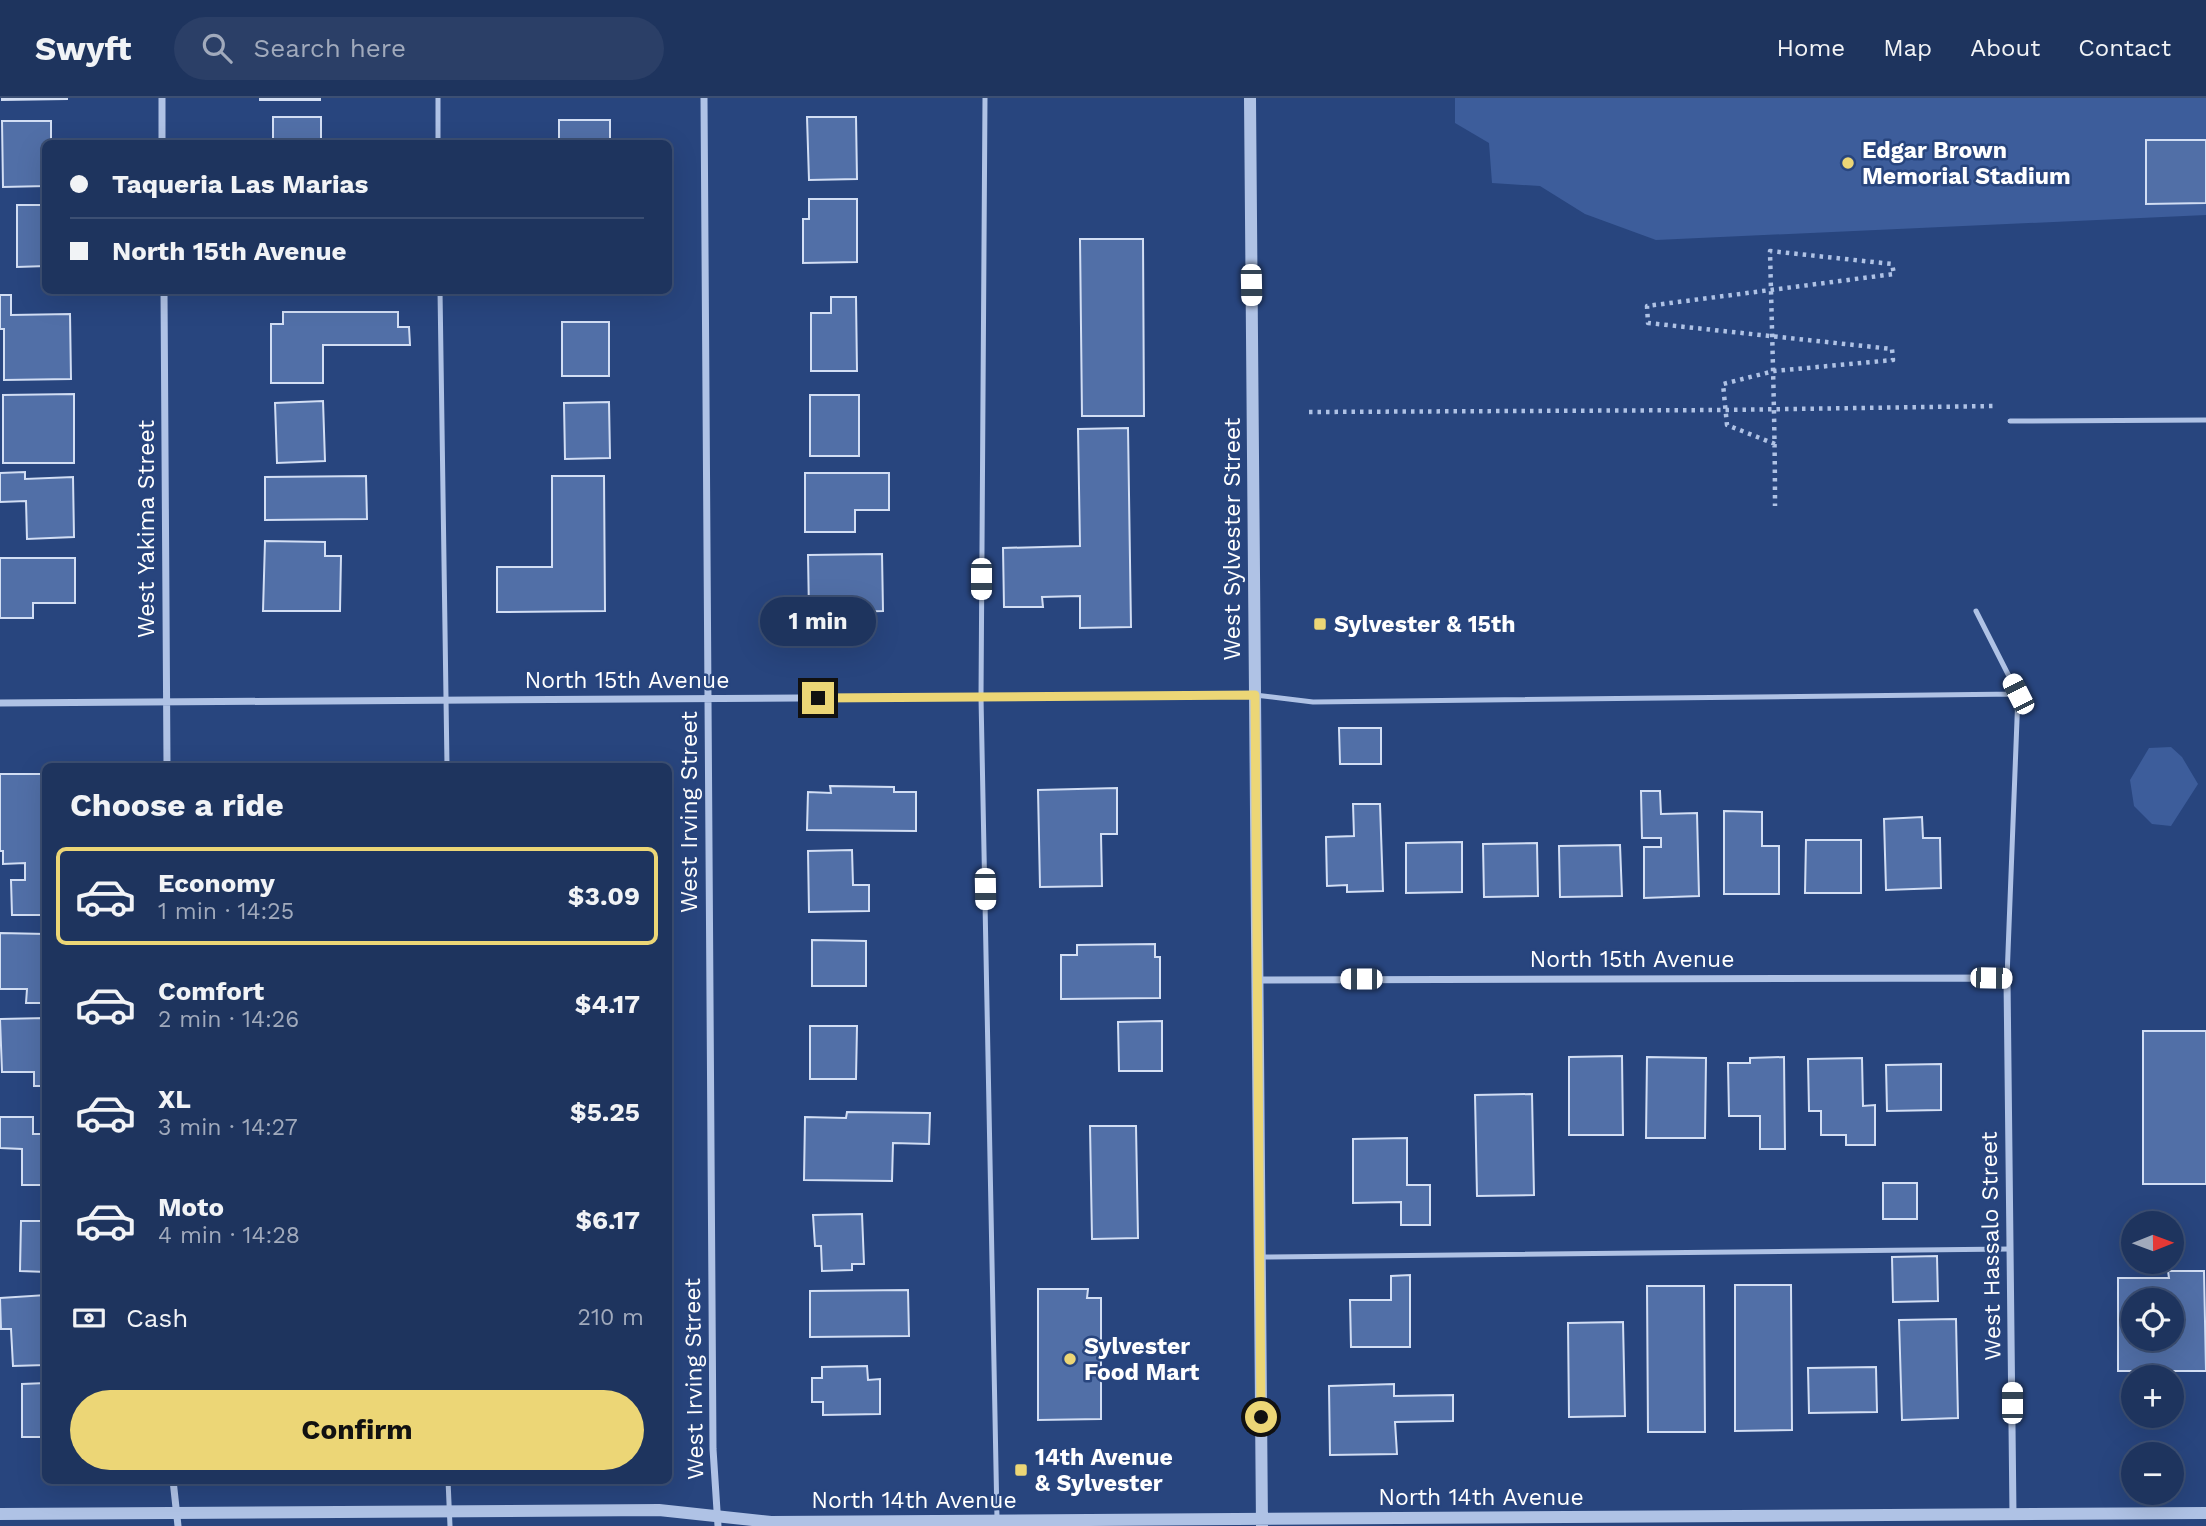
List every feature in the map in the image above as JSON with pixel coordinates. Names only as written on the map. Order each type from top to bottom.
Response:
[{"type":"street","points":[[162,98],[162,140]]},
{"type":"street","name":"West Irving Street","points":[[704,98],[713,1457],[717,1521]]},
{"type":"street","name":"West Sylvester Street","points":[[1250,98],[1262,1523]]},
{"type":"street","name":"West Yakima Street","points":[[163,294],[167,763]]},
{"type":"street","name":"North 15th Avenue","points":[[0,703],[1255,695]]},
{"type":"street","name":"North 15th Avenue","points":[[1257,980],[2007,978]]},
{"type":"street","name":"West Hassalo Street","points":[[2007,978],[2012,1520]]},
{"type":"street","points":[[173,1484],[177,1519]]},
{"type":"street","name":"North 14th Avenue","points":[[0,1514],[177,1519],[449,1511],[659,1510],[717,1521],[1262,1523],[2012,1520],[2206,1513]]},
{"type":"lane","points":[[438,98],[438,140]]},
{"type":"lane","points":[[985,98],[981,697],[997,1523]]},
{"type":"lane","points":[[440,294],[447,763]]},
{"type":"lane","points":[[2010,421],[2206,420]]},
{"type":"lane","points":[[1976,611],[2018,694],[2007,978]]},
{"type":"lane","points":[[1255,695],[1326,702],[2018,694]]},
{"type":"lane","points":[[1260,1257],[2010,1249]]},
{"type":"lane","points":[[448,1484],[450,1526]]},
{"type":"path","points":[[1775,444],[1727,425],[1723,384],[1774,371],[1893,360],[1892,349],[1773,338],[1647,323],[1647,306],[1771,291],[1894,274],[1892,264],[1770,251],[1771,291],[1773,338],[1774,371],[1775,444],[1775,506]]},
{"type":"path","points":[[1309,412],[1725,411],[2006,406],[2010,421]]},
{"type":"shaded area","name":"Edgar Brown Memorial Stadium","points":[[1455,98],[2206,98],[2206,215],[1656,240],[1585,214],[1540,186],[1492,183],[1489,143],[1455,123]]},
{"type":"shaded area","points":[[2171,747],[2182,757],[2198,784],[2171,826],[2152,824],[2134,806],[2130,780],[2149,748]]},
{"type":"building","points":[[67,98],[67,99],[2,100]]},
{"type":"building","points":[[320,98],[320,100],[260,100]]},
{"type":"building","points":[[273,117],[321,117],[321,140],[273,140]]},
{"type":"building","points":[[807,117],[856,117],[857,179],[809,180]]},
{"type":"building","points":[[559,120],[610,120],[610,140],[559,140]]},
{"type":"building","points":[[2,121],[51,121],[51,140],[42,140],[42,186],[3,187]]},
{"type":"building","points":[[2146,140],[2206,140],[2206,203],[2146,204]]},
{"type":"building","points":[[809,199],[857,199],[857,262],[803,263],[803,219],[809,219]]},
{"type":"building","points":[[17,205],[42,205],[42,266],[17,267]]},
{"type":"building","points":[[1080,239],[1143,239],[1144,416],[1082,416]]},
{"type":"building","points":[[0,295],[11,295],[11,315],[70,314],[71,379],[4,380],[4,329],[0,329]]},
{"type":"building","points":[[831,297],[856,297],[857,371],[811,371],[811,313],[831,313]]},
{"type":"building","points":[[283,312],[398,312],[398,327],[409,327],[410,345],[323,345],[323,383],[271,383],[271,324],[283,324]]},
{"type":"building","points":[[562,322],[609,322],[609,376],[562,376]]},
{"type":"building","points":[[74,394],[74,463],[3,463],[3,395]]},
{"type":"building","points":[[810,395],[859,395],[859,456],[810,456]]},
{"type":"building","points":[[323,401],[325,461],[277,463],[275,403]]},
{"type":"building","points":[[609,402],[610,458],[565,459],[564,403]]},
{"type":"building","points":[[1128,428],[1131,627],[1080,628],[1080,596],[1042,597],[1043,607],[1004,607],[1003,548],[1080,546],[1078,429]]},
{"type":"building","points":[[25,472],[25,479],[73,477],[74,537],[27,539],[26,501],[0,502],[0,473]]},
{"type":"building","points":[[805,473],[889,473],[889,510],[855,510],[855,532],[805,532]]},
{"type":"building","points":[[366,476],[367,519],[265,520],[265,477]]},
{"type":"building","points":[[552,476],[604,476],[605,611],[497,612],[497,567],[552,567]]},
{"type":"building","points":[[265,541],[325,542],[325,556],[341,556],[340,611],[263,611]]},
{"type":"building","points":[[882,554],[883,611],[809,613],[808,555]]},
{"type":"building","points":[[0,558],[75,558],[75,603],[33,603],[33,618],[0,618]]},
{"type":"building","points":[[1339,728],[1381,728],[1381,764],[1340,764]]},
{"type":"building","points":[[0,774],[42,774],[42,915],[12,915],[11,880],[25,880],[25,863],[3,864],[3,851],[0,851]]},
{"type":"building","points":[[830,786],[894,787],[894,792],[916,792],[916,831],[807,830],[808,792],[831,793]]},
{"type":"building","points":[[1117,788],[1117,834],[1101,834],[1102,886],[1040,887],[1038,790]]},
{"type":"building","points":[[1641,791],[1660,791],[1661,814],[1697,813],[1699,896],[1644,898],[1644,847],[1661,847],[1661,838],[1642,838]]},
{"type":"building","points":[[1353,804],[1380,804],[1383,891],[1347,892],[1347,885],[1327,886],[1326,837],[1354,836]]},
{"type":"building","points":[[1724,811],[1762,812],[1762,846],[1779,846],[1779,894],[1724,894]]},
{"type":"building","points":[[1922,817],[1923,838],[1940,838],[1941,888],[1886,890],[1884,819]]},
{"type":"building","points":[[1806,840],[1861,840],[1861,893],[1805,893]]},
{"type":"building","points":[[1462,842],[1462,892],[1406,893],[1406,843]]},
{"type":"building","points":[[1537,843],[1538,896],[1484,897],[1483,844]]},
{"type":"building","points":[[1620,845],[1622,896],[1560,897],[1559,846]]},
{"type":"building","points":[[852,850],[853,885],[869,885],[869,911],[809,912],[808,851]]},
{"type":"building","points":[[0,933],[42,934],[42,1003],[26,1003],[27,989],[0,989]]},
{"type":"building","points":[[812,940],[866,941],[866,986],[812,986]]},
{"type":"building","points":[[1155,944],[1155,957],[1160,957],[1160,998],[1061,999],[1061,955],[1077,955],[1077,945]]},
{"type":"building","points":[[42,1018],[42,1086],[34,1086],[34,1072],[2,1072],[0,1019]]},
{"type":"building","points":[[1162,1021],[1162,1071],[1119,1071],[1118,1022]]},
{"type":"building","points":[[810,1026],[857,1026],[856,1079],[810,1079]]},
{"type":"building","points":[[2143,1031],[2206,1031],[2206,1184],[2143,1184]]},
{"type":"building","points":[[1622,1056],[1623,1135],[1569,1135],[1569,1057]]},
{"type":"building","points":[[1647,1057],[1706,1058],[1705,1138],[1646,1138]]},
{"type":"building","points":[[1784,1057],[1785,1149],[1760,1149],[1760,1116],[1729,1116],[1728,1063],[1750,1063],[1750,1058]]},
{"type":"building","points":[[1862,1058],[1863,1106],[1875,1105],[1875,1145],[1846,1145],[1846,1135],[1821,1135],[1821,1111],[1809,1111],[1808,1059]]},
{"type":"building","points":[[1941,1064],[1941,1110],[1887,1111],[1886,1065]]},
{"type":"building","points":[[1532,1094],[1534,1195],[1477,1196],[1475,1095]]},
{"type":"building","points":[[847,1112],[930,1113],[929,1144],[893,1143],[892,1181],[804,1180],[805,1117],[846,1118]]},
{"type":"building","points":[[0,1117],[33,1117],[33,1134],[42,1134],[42,1185],[22,1185],[22,1149],[0,1148]]},
{"type":"building","points":[[1090,1126],[1136,1126],[1138,1238],[1092,1239]]},
{"type":"building","points":[[1407,1138],[1407,1185],[1430,1185],[1430,1225],[1401,1225],[1401,1202],[1353,1203],[1353,1139]]},
{"type":"building","points":[[1883,1183],[1917,1183],[1917,1219],[1883,1219]]},
{"type":"building","points":[[862,1214],[864,1264],[852,1264],[852,1270],[822,1271],[821,1246],[815,1246],[813,1215]]},
{"type":"building","points":[[21,1221],[42,1221],[42,1272],[20,1271]]},
{"type":"building","points":[[1937,1256],[1938,1301],[1893,1302],[1892,1257]]},
{"type":"building","points":[[2204,1271],[2206,1371],[2184,1371],[2184,1365],[2121,1365],[2121,1371],[2118,1371],[2118,1278],[2169,1278],[2168,1274]]},
{"type":"building","points":[[1410,1275],[1410,1347],[1351,1347],[1350,1300],[1391,1300],[1391,1276]]},
{"type":"building","points":[[1735,1285],[1791,1285],[1792,1430],[1735,1431]]},
{"type":"building","points":[[1647,1286],[1704,1286],[1705,1432],[1648,1432]]},
{"type":"building","name":"Sylvester Food Mart","points":[[1038,1289],[1088,1289],[1087,1298],[1101,1298],[1101,1419],[1038,1420]]},
{"type":"building","points":[[908,1290],[909,1336],[810,1337],[810,1291]]},
{"type":"building","points":[[42,1295],[42,1365],[13,1366],[11,1329],[1,1329],[0,1298]]},
{"type":"building","points":[[1956,1319],[1958,1418],[1902,1420],[1899,1320]]},
{"type":"building","points":[[1623,1322],[1625,1416],[1569,1417],[1568,1323]]},
{"type":"building","points":[[867,1366],[868,1380],[880,1379],[880,1414],[823,1415],[823,1402],[812,1402],[812,1378],[822,1378],[822,1367]]},
{"type":"building","points":[[1876,1367],[1877,1412],[1809,1413],[1808,1368]]},
{"type":"building","points":[[42,1383],[42,1437],[22,1437],[22,1384]]},
{"type":"building","points":[[1394,1384],[1394,1396],[1453,1395],[1453,1421],[1395,1422],[1397,1454],[1330,1455],[1329,1386]]},
{"type":"place","name":"Edgar Brown Memorial Stadium","points":[[1848,163]]},
{"type":"place","name":"Sylvester & 15th","points":[[1320,624]]},
{"type":"place","name":"Sylvester Food Mart","points":[[1070,1359]]},
{"type":"place","name":"14th Avenue & Sylvester","points":[[1021,1470]]},
{"type":"route","points":[[818,698],[1255,695],[1261,1417]]}]
